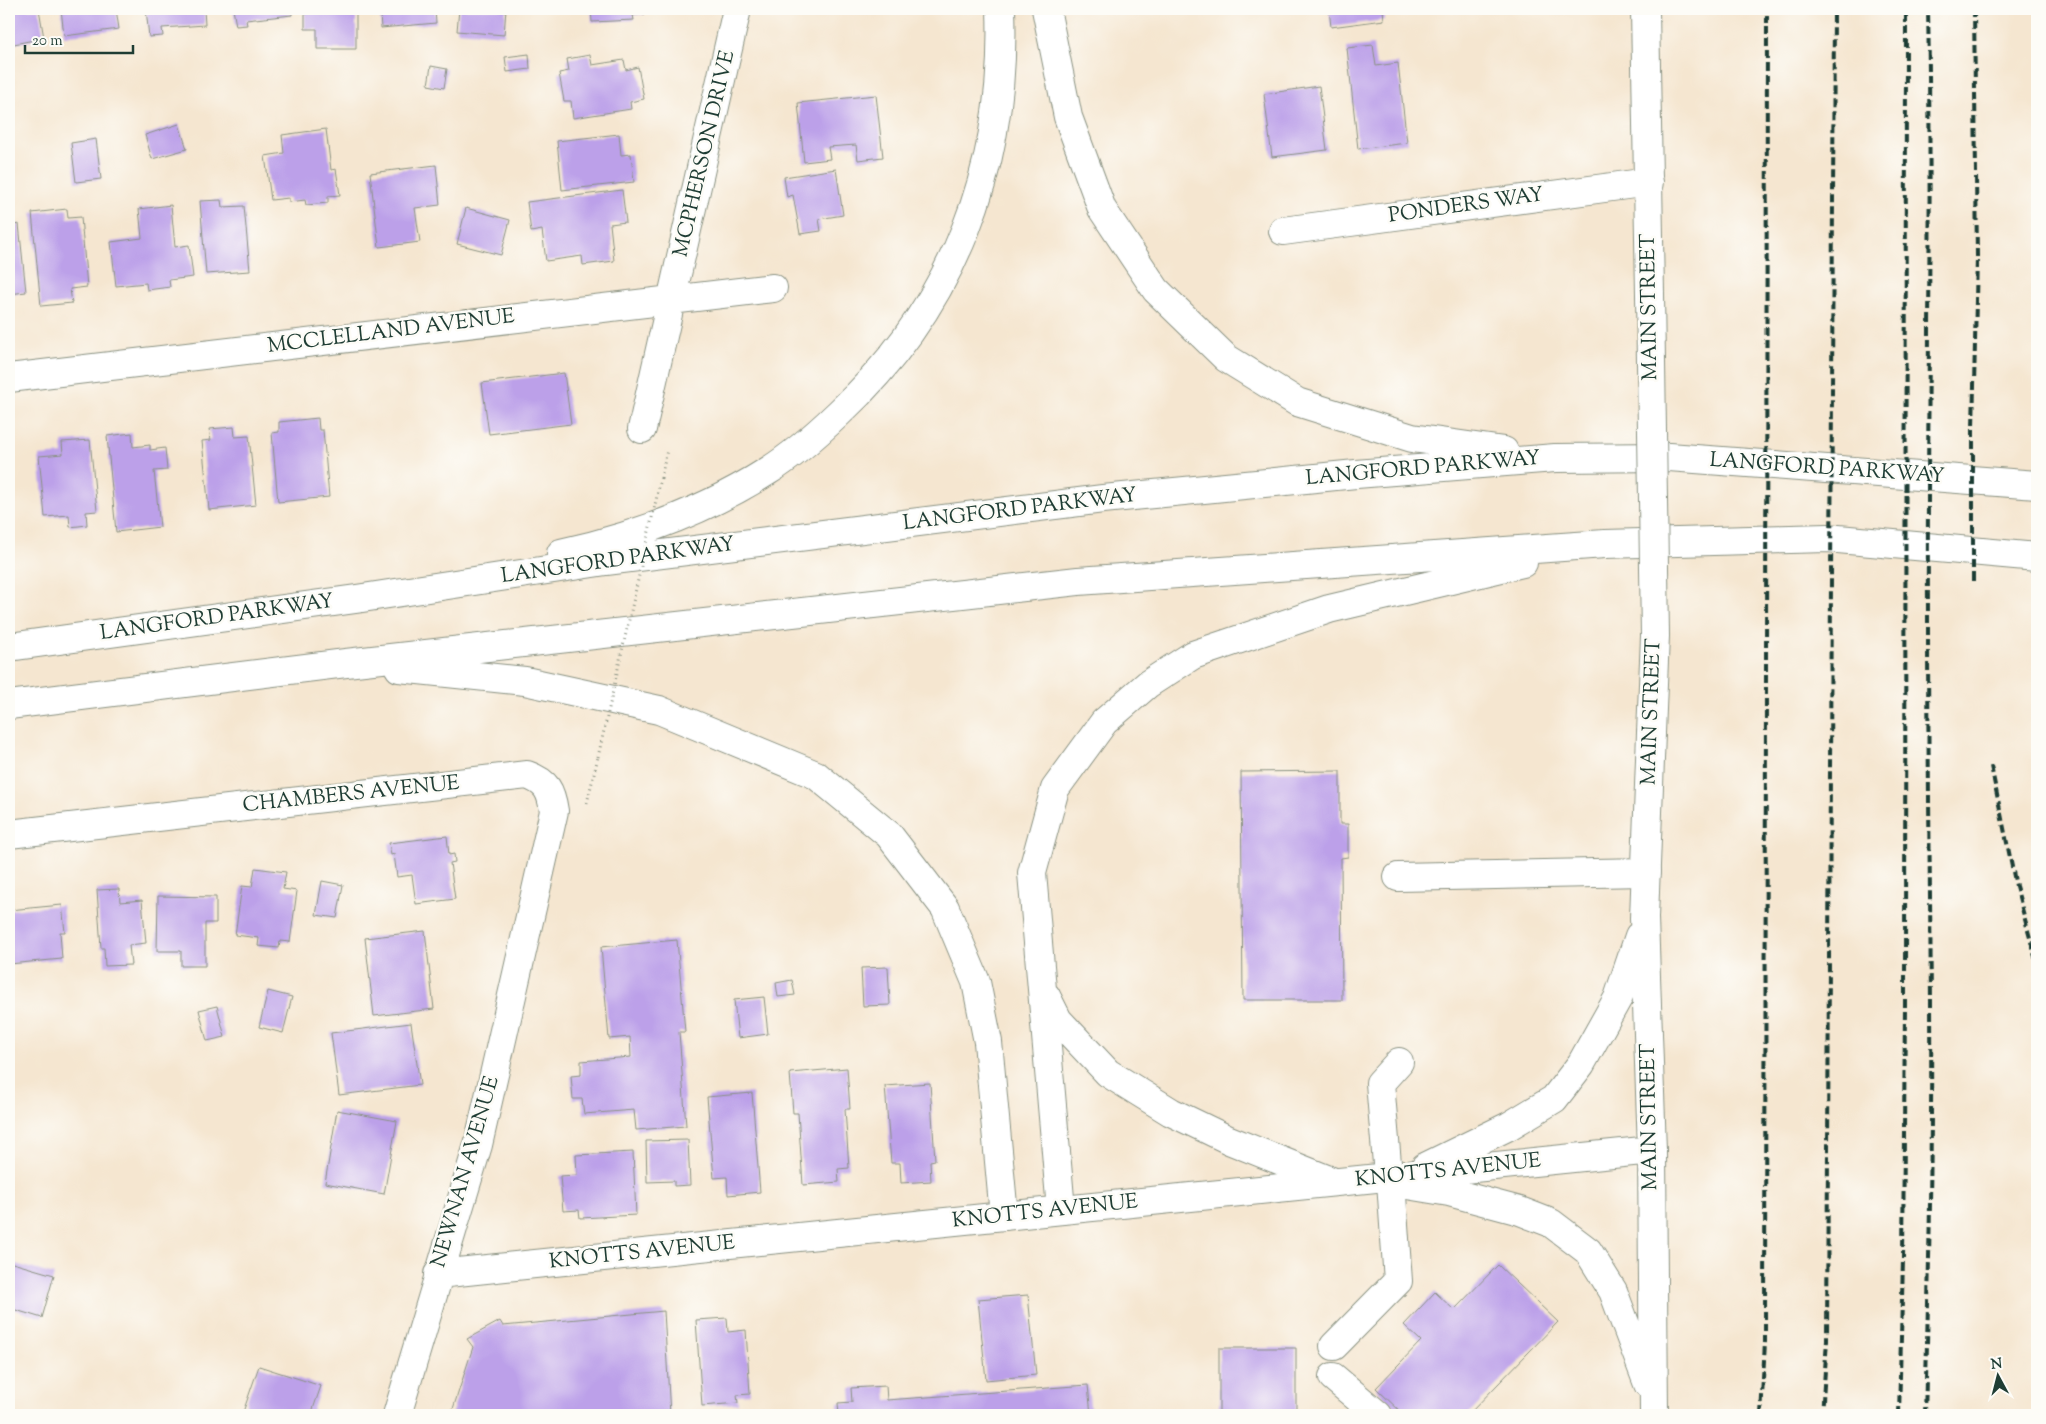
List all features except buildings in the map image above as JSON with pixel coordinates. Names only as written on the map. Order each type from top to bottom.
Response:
[{"type":"main road","name":"MCPHERSON DRIVE","points":[[642,429],[737,9]]},
{"type":"main road","points":[[356,598],[573,550],[660,525],[718,499],[768,471],[808,443],[853,400],[890,360],[924,312],[950,266],[970,223],[984,178],[995,129],[1001,81],[1001,9]]},
{"type":"main road","points":[[1046,9],[1068,117],[1102,209],[1156,290],[1226,358],[1297,402],[1412,438],[1555,458]]},
{"type":"main road","name":"MAIN STREET","points":[[1644,9],[1649,182],[1655,636],[1644,918],[1652,1150],[1654,1409]]},
{"type":"main road","name":"PONDERS WAY","points":[[1284,231],[1649,182]]},
{"type":"main road","name":"MCCLELLAND AVENUE","points":[[9,378],[773,288]]},
{"type":"main road","name":"LANGFORD PARKWAY","points":[[9,647],[606,561],[1103,499],[1346,475],[1555,458],[1669,457],[2037,484]]},
{"type":"main road","points":[[9,704],[346,663],[1078,581],[1605,544],[1827,538],[2037,557]]},
{"type":"main road","points":[[1061,1210],[1032,873],[1055,789],[1104,722],[1148,684],[1193,655],[1329,609],[1605,544]]},
{"type":"main road","points":[[346,663],[525,681],[659,710],[816,775],[889,834],[945,908],[976,982],[988,1042],[1004,1216]]},
{"type":"main road","name":"CHAMBERS AVENUE","points":[[9,834],[527,775],[540,779],[549,790],[554,811],[527,927]]},
{"type":"main road","points":[[1398,877],[1646,872]]},
{"type":"main road","points":[[1390,1178],[1508,1126],[1554,1099],[1581,1064],[1618,998],[1644,918]]},
{"type":"main road","name":"NEWNAN AVENUE","points":[[397,1415],[478,1145],[527,927]]},
{"type":"main road","points":[[1041,986],[1058,1020],[1108,1073],[1171,1112],[1228,1140],[1334,1182]]},
{"type":"main road","points":[[1334,1346],[1398,1280],[1380,1084],[1399,1062]]},
{"type":"main road","name":"KNOTTS AVENUE","points":[[438,1274],[1652,1150]]},
{"type":"main road","points":[[1390,1178],[1520,1211],[1551,1223],[1588,1251],[1612,1291],[1654,1409]]},
{"type":"main road","points":[[1333,1377],[1378,1415]]},
{"type":"path","points":[[586,808],[661,478]]},
{"type":"railway","points":[[1761,1415],[1765,1342],[1767,9]]},
{"type":"railway","points":[[1822,1415],[1827,1340],[1834,9]]},
{"type":"railway","points":[[1899,1415],[1903,1260],[1905,1005],[1906,9]]},
{"type":"railway","points":[[1925,1415],[1930,1210],[1931,1056],[1928,665],[1930,161],[1928,9]]},
{"type":"railway","points":[[1973,581],[1973,428],[1977,257],[1974,9]]},
{"type":"railway","points":[[1991,766],[2016,886],[2037,964]]}]
